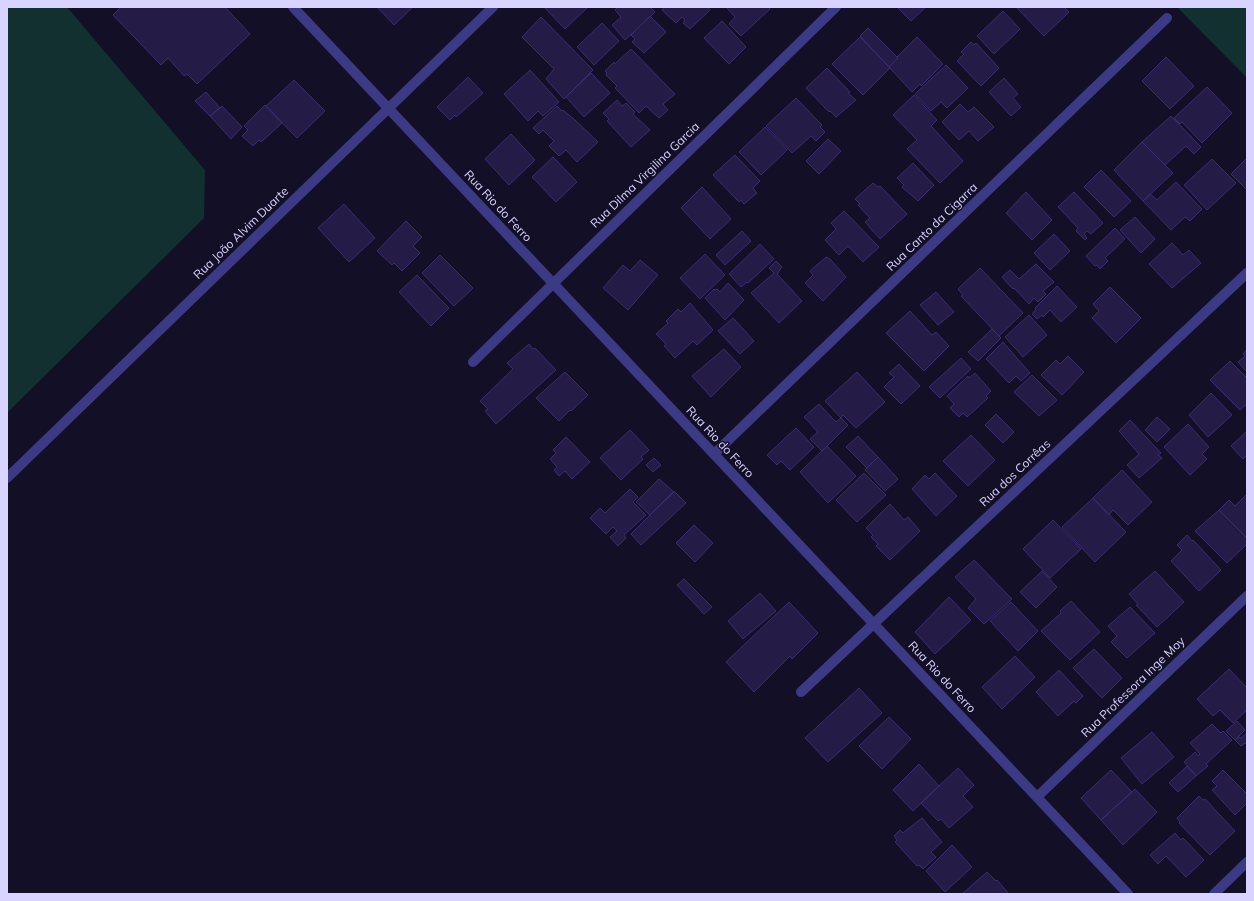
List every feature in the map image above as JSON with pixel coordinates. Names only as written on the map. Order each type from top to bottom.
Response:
[{"type":"street","name":"Rua Rio do Ferro","points":[[293,7],[1128,894]]},
{"type":"street","name":"Rua João Alvim Duarte","points":[[7,478],[493,7]]},
{"type":"street","name":"Rua Dilma Virgilina Garcia","points":[[473,362],[836,7]]},
{"type":"street","name":"Rua Canto da Cigarra","points":[[714,454],[1167,18]]},
{"type":"street","name":"Rua dos Corrêas","points":[[801,692],[1247,273]]},
{"type":"street","name":"Rua Professora Inge Moy","points":[[1036,796],[1247,596]]},
{"type":"street","points":[[1214,894],[1247,862]]},
{"type":"green space","points":[[7,7],[67,7],[205,170],[204,218],[7,413]]},
{"type":"green space","points":[[1177,7],[1247,7],[1247,78]]},
{"type":"building","points":[[121,7],[225,7],[250,34],[197,84],[187,74],[184,76],[168,58],[161,65],[113,15]]},
{"type":"building","points":[[377,7],[413,7],[394,25]]},
{"type":"building","points":[[544,7],[588,7],[565,29]]},
{"type":"building","points":[[618,7],[650,7],[655,12],[625,40],[612,25],[621,17],[615,10]]},
{"type":"building","points":[[665,7],[708,7],[710,10],[690,29],[683,23],[685,20],[682,17],[676,23],[662,10]]},
{"type":"building","points":[[726,7],[768,7],[770,9],[741,36],[729,24],[735,17]]},
{"type":"building","points":[[897,7],[926,7],[911,21]]},
{"type":"building","points":[[1016,7],[1064,7],[1069,12],[1044,36]]},
{"type":"building","points":[[1003,11],[1020,29],[994,54],[977,36]]},
{"type":"building","points":[[650,16],[666,32],[644,53],[632,42],[635,39],[631,35]]},
{"type":"building","points":[[541,17],[593,70],[564,99],[546,79],[554,69],[522,37]]},
{"type":"building","points":[[722,21],[746,47],[729,64],[704,38]]},
{"type":"building","points":[[602,23],[619,41],[594,65],[577,47]]},
{"type":"building","points":[[868,28],[898,58],[889,67],[860,36]]},
{"type":"building","points":[[860,37],[890,68],[863,95],[832,64]]},
{"type":"building","points":[[917,37],[943,64],[921,86],[920,84],[912,92],[889,67]]},
{"type":"building","points":[[971,42],[974,45],[976,43],[999,68],[981,86],[957,61],[964,54],[961,52]]},
{"type":"building","points":[[631,49],[675,94],[663,104],[668,110],[659,118],[646,106],[639,113],[615,88],[617,86],[606,75],[607,73],[605,71]]},
{"type":"building","points":[[1166,57],[1194,86],[1170,109],[1142,81]]},
{"type":"building","points":[[946,65],[968,88],[947,108],[941,102],[931,111],[915,94]]},
{"type":"building","points":[[827,68],[850,92],[848,93],[856,100],[836,117],[830,111],[829,112],[806,88]]},
{"type":"building","points":[[530,70],[559,102],[543,116],[538,111],[528,121],[504,94]]},
{"type":"building","points":[[591,73],[610,93],[584,117],[566,97]]},
{"type":"building","points":[[468,77],[483,93],[456,117],[455,115],[450,120],[437,107]]},
{"type":"building","points":[[1004,78],[1018,94],[1013,98],[1021,107],[1011,116],[989,92]]},
{"type":"building","points":[[294,80],[325,111],[297,138],[266,106]]},
{"type":"building","points":[[1207,87],[1232,113],[1202,143],[1182,122],[1180,124],[1174,118]]},
{"type":"building","points":[[206,92],[220,108],[210,116],[195,101]]},
{"type":"building","points":[[914,95],[937,120],[931,126],[963,161],[940,183],[907,149],[917,140],[893,115]]},
{"type":"building","points":[[796,98],[822,125],[820,127],[825,132],[816,141],[811,136],[792,153],[766,126]]},
{"type":"building","points":[[617,100],[622,106],[626,103],[635,112],[633,114],[650,130],[631,147],[607,121],[609,119],[603,113]]},
{"type":"building","points":[[960,104],[968,112],[974,107],[994,127],[978,141],[969,131],[959,140],[942,122]]},
{"type":"building","points":[[265,105],[282,123],[261,142],[259,140],[253,146],[242,136],[248,130],[244,126]]},
{"type":"building","points":[[222,106],[242,127],[231,139],[210,116]]},
{"type":"building","points":[[557,106],[575,120],[598,142],[577,162],[566,150],[559,156],[549,146],[554,141],[543,130],[539,134],[533,128]]},
{"type":"building","points":[[1171,116],[1201,147],[1194,154],[1186,146],[1165,165],[1142,142]]},
{"type":"building","points":[[765,127],[787,150],[761,175],[739,152]]},
{"type":"building","points":[[511,134],[535,160],[509,185],[485,159]]},
{"type":"building","points":[[828,139],[841,151],[819,174],[806,161]]},
{"type":"building","points":[[1142,142],[1173,173],[1143,201],[1114,170]]},
{"type":"building","points":[[735,155],[760,181],[753,188],[757,193],[744,204],[741,200],[739,202],[713,175]]},
{"type":"building","points":[[553,157],[577,182],[556,202],[532,177]]},
{"type":"building","points":[[1247,158],[1247,190],[1231,174]]},
{"type":"building","points":[[1212,159],[1236,183],[1207,210],[1184,185]]},
{"type":"building","points":[[913,163],[934,185],[918,201],[902,187],[904,185],[897,178]]},
{"type":"building","points":[[1101,170],[1131,201],[1114,217],[1084,187]]},
{"type":"building","points":[[1176,182],[1202,209],[1190,221],[1185,217],[1171,230],[1143,201],[1150,194],[1157,200]]},
{"type":"building","points":[[873,183],[878,187],[880,186],[907,214],[880,239],[865,222],[870,218],[858,205],[860,204],[855,199]]},
{"type":"building","points":[[702,187],[731,219],[710,239],[681,208]]},
{"type":"building","points":[[1026,192],[1052,220],[1032,240],[1006,213]]},
{"type":"building","points":[[1074,192],[1103,223],[1091,234],[1087,231],[1084,234],[1087,238],[1085,240],[1076,231],[1078,228],[1058,207]]},
{"type":"building","points":[[344,204],[375,238],[349,262],[318,228]]},
{"type":"building","points":[[844,211],[879,247],[863,262],[848,246],[839,255],[825,240],[836,229],[831,223]]},
{"type":"building","points":[[1135,217],[1155,239],[1141,253],[1120,230]]},
{"type":"building","points":[[406,221],[422,237],[413,246],[420,253],[402,271],[394,263],[392,265],[377,251]]},
{"type":"building","points":[[1115,228],[1125,239],[1105,258],[1108,261],[1100,269],[1097,265],[1095,266],[1086,256]]},
{"type":"building","points":[[742,231],[751,241],[725,265],[716,255]]},
{"type":"building","points":[[1054,234],[1070,251],[1050,270],[1034,253]]},
{"type":"building","points":[[1172,243],[1183,255],[1189,250],[1201,263],[1172,288],[1149,264]]},
{"type":"building","points":[[760,244],[774,259],[748,283],[747,282],[741,287],[729,274]]},
{"type":"building","points":[[705,254],[725,275],[700,299],[680,278]]},
{"type":"building","points":[[440,255],[473,288],[454,306],[422,273]]},
{"type":"building","points":[[826,257],[830,259],[846,277],[823,301],[805,283],[813,275],[810,271]]},
{"type":"building","points":[[640,260],[658,275],[628,310],[603,288],[623,265],[630,271]]},
{"type":"building","points":[[776,261],[782,267],[777,274],[802,301],[779,323],[751,293],[774,273],[769,268]]},
{"type":"building","points":[[1036,264],[1054,282],[1043,291],[1046,294],[1038,302],[1034,298],[1029,304],[1002,277],[1010,270],[1019,279]]},
{"type":"building","points":[[980,268],[1023,313],[999,336],[961,296],[963,295],[958,289]]},
{"type":"building","points":[[417,275],[449,308],[431,326],[399,292]]},
{"type":"building","points":[[728,283],[744,300],[725,320],[705,298],[714,289],[717,289],[720,292]]},
{"type":"building","points":[[1057,286],[1077,307],[1061,322],[1050,310],[1043,317],[1042,315],[1037,319],[1032,314],[1036,309],[1035,308]]},
{"type":"building","points":[[1110,287],[1141,318],[1116,343],[1092,318],[1099,311],[1093,304]]},
{"type":"building","points":[[936,292],[954,312],[938,325],[920,305]]},
{"type":"building","points":[[690,303],[713,330],[697,345],[693,341],[675,358],[664,346],[666,344],[656,334],[668,323],[666,321],[678,309],[681,312]]},
{"type":"building","points":[[910,311],[932,335],[936,332],[949,346],[924,371],[886,333]]},
{"type":"building","points":[[1029,315],[1047,335],[1023,357],[1005,337]]},
{"type":"building","points":[[733,318],[754,341],[740,354],[718,331]]},
{"type":"building","points":[[992,329],[1001,338],[978,361],[968,352]]},
{"type":"building","points":[[1003,342],[1030,373],[1021,381],[1016,376],[1009,383],[986,359]]},
{"type":"building","points":[[529,344],[533,349],[535,348],[556,370],[496,424],[485,411],[488,409],[480,401],[513,369],[507,363]]},
{"type":"building","points":[[724,349],[741,367],[711,397],[692,376]]},
{"type":"building","points":[[1247,349],[1247,372],[1238,362],[1245,356],[1243,354]]},
{"type":"building","points":[[1068,356],[1084,372],[1062,395],[1041,375],[1056,360],[1060,364]]},
{"type":"building","points":[[961,358],[971,369],[940,398],[929,387]]},
{"type":"building","points":[[1230,361],[1247,378],[1247,404],[1240,410],[1210,380]]},
{"type":"building","points":[[899,364],[920,386],[901,404],[884,387],[894,377],[889,373]]},
{"type":"building","points":[[565,372],[588,395],[559,421],[536,398]]},
{"type":"building","points":[[857,372],[885,402],[856,428],[843,415],[841,418],[825,401]]},
{"type":"building","points":[[975,373],[991,391],[986,396],[988,398],[967,417],[963,413],[959,417],[950,408],[954,404],[947,396],[968,376],[969,378]]},
{"type":"building","points":[[1032,375],[1057,400],[1039,416],[1014,392]]},
{"type":"building","points":[[1211,393],[1232,415],[1208,437],[1189,415]]},
{"type":"building","points":[[819,404],[836,422],[841,418],[848,425],[822,451],[810,439],[818,432],[804,417]]},
{"type":"building","points":[[996,414],[1014,432],[1003,443],[985,425]]},
{"type":"building","points":[[1157,417],[1170,429],[1157,442],[1145,430]]},
{"type":"building","points":[[1130,420],[1161,453],[1158,455],[1162,458],[1139,478],[1127,465],[1139,454],[1119,431]]},
{"type":"building","points":[[1188,424],[1209,447],[1202,454],[1207,459],[1190,475],[1164,447]]},
{"type":"building","points":[[796,428],[814,447],[790,470],[781,461],[777,465],[767,455]]},
{"type":"building","points":[[630,430],[649,450],[641,457],[643,459],[621,480],[600,458]]},
{"type":"building","points":[[1247,431],[1247,455],[1243,459],[1231,446]]},
{"type":"building","points":[[971,435],[995,460],[968,486],[943,461]]},
{"type":"building","points":[[858,436],[878,457],[867,468],[846,447]]},
{"type":"building","points":[[566,437],[590,462],[572,479],[565,471],[559,476],[554,470],[557,467],[550,459],[556,453],[553,450]]},
{"type":"building","points":[[827,446],[856,476],[828,503],[800,472]]},
{"type":"building","points":[[878,457],[898,479],[885,491],[865,470]]},
{"type":"building","points":[[654,458],[661,465],[653,472],[646,465]]},
{"type":"building","points":[[1122,470],[1152,502],[1128,525],[1113,510],[1109,515],[1093,498]]},
{"type":"building","points":[[864,473],[886,495],[857,522],[836,500]]},
{"type":"building","points":[[935,473],[957,496],[936,516],[912,489],[925,475],[929,479]]},
{"type":"building","points":[[659,479],[674,492],[650,515],[636,502]]},
{"type":"building","points":[[630,489],[638,497],[633,502],[646,515],[624,535],[626,538],[618,546],[610,537],[617,531],[613,527],[606,534],[590,518],[600,508],[605,513]]},
{"type":"building","points":[[674,491],[686,503],[641,545],[631,534]]},
{"type":"building","points":[[1247,494],[1247,538],[1219,510],[1229,500],[1235,506]]},
{"type":"building","points":[[1093,498],[1126,532],[1095,562],[1062,527]]},
{"type":"building","points":[[890,504],[904,520],[908,517],[920,531],[890,560],[876,546],[878,544],[871,537],[873,535],[866,528]]},
{"type":"building","points":[[1219,510],[1247,538],[1247,544],[1227,563],[1195,531]]},
{"type":"building","points":[[1053,520],[1081,549],[1050,578],[1023,549]]},
{"type":"building","points":[[694,525],[713,543],[695,562],[676,543]]},
{"type":"building","points":[[1187,535],[1221,570],[1199,591],[1171,561],[1182,550],[1177,545]]},
{"type":"building","points":[[974,560],[1012,599],[984,624],[968,608],[976,599],[955,577]]},
{"type":"building","points":[[1042,571],[1057,587],[1036,608],[1020,592]]},
{"type":"building","points":[[1155,571],[1184,602],[1157,627],[1136,605],[1138,604],[1129,594]]},
{"type":"building","points":[[684,579],[712,607],[704,614],[677,585]]},
{"type":"building","points":[[760,593],[776,611],[743,639],[728,621]]},
{"type":"building","points":[[949,597],[971,620],[935,654],[915,632]]},
{"type":"building","points":[[1071,601],[1100,632],[1070,660],[1041,631],[1061,613],[1060,611]]},
{"type":"building","points":[[789,602],[818,633],[792,659],[790,656],[754,692],[726,662]]},
{"type":"building","points":[[1011,602],[1038,631],[1018,651],[990,621]]},
{"type":"building","points":[[1130,607],[1155,633],[1127,658],[1111,642],[1117,636],[1108,626]]},
{"type":"building","points":[[1094,649],[1122,678],[1102,698],[1073,668]]},
{"type":"building","points":[[1015,656],[1035,677],[1002,709],[982,687]]},
{"type":"building","points":[[1229,669],[1247,688],[1247,710],[1233,723],[1220,710],[1213,716],[1197,699]]},
{"type":"building","points":[[1059,670],[1083,696],[1076,703],[1074,701],[1058,716],[1036,692]]},
{"type":"building","points":[[859,688],[882,713],[828,762],[805,738]]},
{"type":"building","points":[[889,717],[911,739],[882,769],[859,746]]},
{"type":"building","points":[[1237,721],[1245,730],[1235,740],[1226,731]]},
{"type":"building","points":[[1212,724],[1221,733],[1223,731],[1232,740],[1206,764],[1208,766],[1196,776],[1184,762],[1195,752],[1198,756],[1200,754],[1190,743]]},
{"type":"building","points":[[1152,732],[1174,757],[1142,784],[1121,758]]},
{"type":"building","points":[[1247,733],[1247,745],[1245,743],[1241,746],[1235,740],[1239,737],[1241,738]]},
{"type":"building","points":[[919,764],[939,786],[913,811],[893,790]]},
{"type":"building","points":[[1187,766],[1196,776],[1178,792],[1169,783]]},
{"type":"building","points":[[958,768],[974,785],[963,796],[973,807],[949,828],[941,819],[938,821],[921,803]]},
{"type":"building","points":[[1111,770],[1132,792],[1101,820],[1081,798]]},
{"type":"building","points":[[1223,770],[1247,794],[1247,803],[1235,815],[1212,790],[1217,786],[1212,781]]},
{"type":"building","points":[[1135,789],[1157,812],[1123,845],[1101,820]]},
{"type":"building","points":[[1199,796],[1203,800],[1205,799],[1235,831],[1210,855],[1179,823],[1180,822],[1177,818]]},
{"type":"building","points":[[922,818],[942,842],[931,852],[936,857],[923,869],[919,865],[917,866],[895,842],[897,840],[894,836],[900,830],[903,833]]},
{"type":"building","points":[[1175,833],[1181,840],[1183,838],[1204,860],[1186,877],[1166,856],[1158,864],[1150,855]]},
{"type":"building","points":[[952,845],[972,867],[945,892],[926,871]]},
{"type":"building","points":[[987,872],[996,881],[997,880],[1009,894],[962,894]]}]
